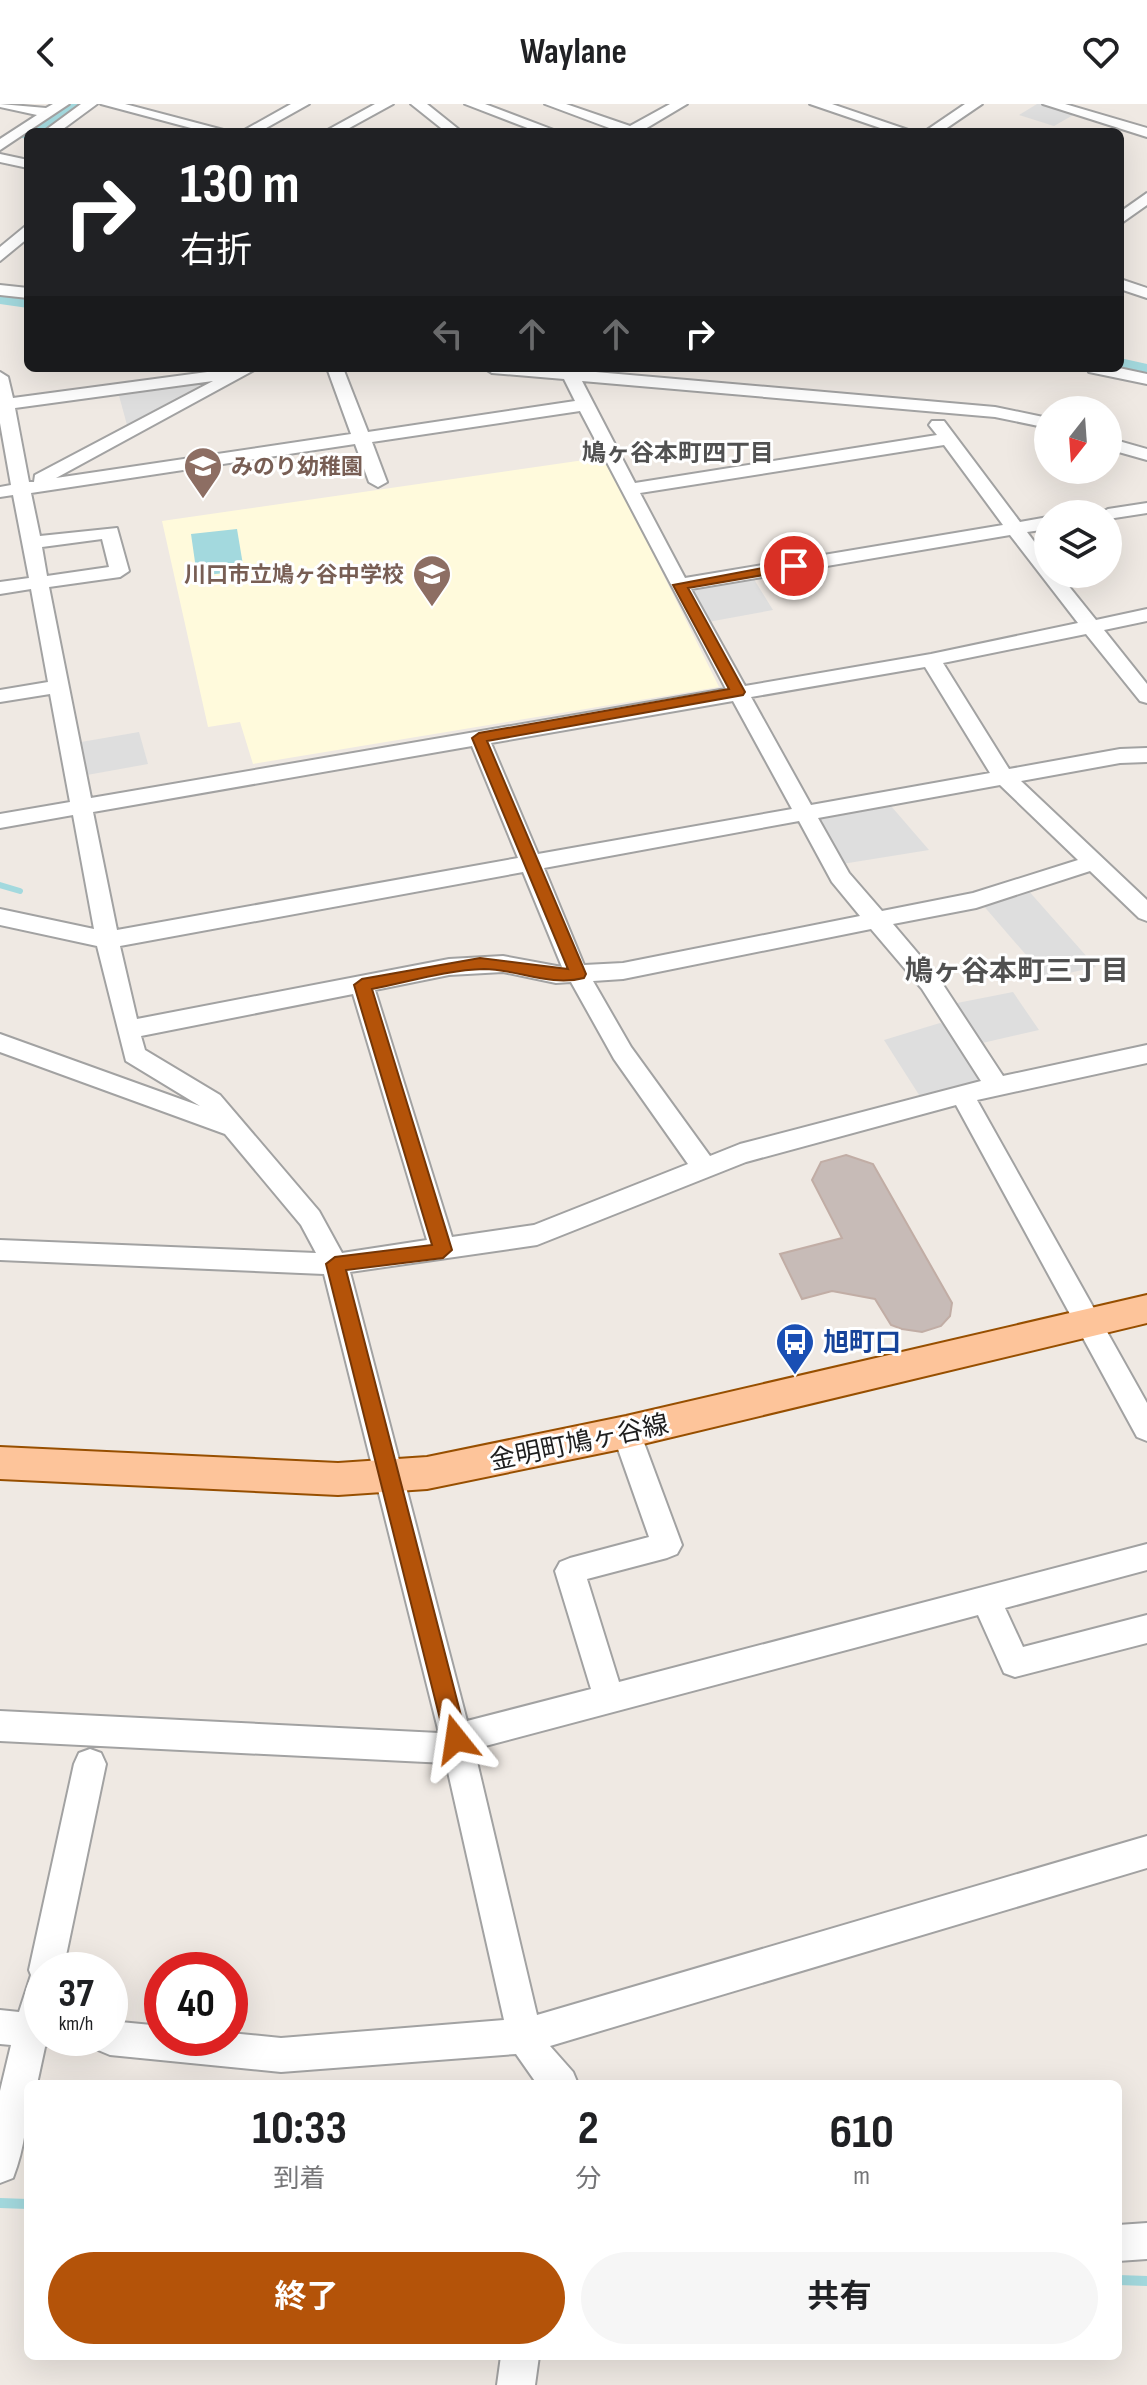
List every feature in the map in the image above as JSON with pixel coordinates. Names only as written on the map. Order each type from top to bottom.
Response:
[{"type":"main road","name":"金明町鳩ヶ谷線","points":[[0,1463],[338,1479],[388,1477],[481,1463],[626,1432],[1147,1309]]},
{"type":"street","points":[[5,104],[55,108]]},
{"type":"street","points":[[55,128],[90,104]]},
{"type":"street","points":[[108,104],[210,128]]},
{"type":"street","points":[[339,128],[386,104]]},
{"type":"street","points":[[418,104],[450,128]]},
{"type":"street","points":[[472,104],[496,107],[543,128]]},
{"type":"street","points":[[552,104],[632,128]]},
{"type":"street","points":[[637,128],[680,104]]},
{"type":"street","points":[[817,104],[894,128]]},
{"type":"street","points":[[937,128],[975,104]]},
{"type":"street","points":[[1050,104],[1147,133]]},
{"type":"street","points":[[266,106],[295,107]]},
{"type":"street","points":[[256,128],[295,107]]},
{"type":"street","points":[[26,128],[55,108]]},
{"type":"street","points":[[151,128],[167,116]]},
{"type":"street","points":[[0,146],[24,129]]},
{"type":"street","points":[[3,161],[24,149]]},
{"type":"street","points":[[3,161],[24,164]]},
{"type":"street","points":[[1124,200],[1144,204]]},
{"type":"street","points":[[1124,216],[1144,204]]},
{"type":"street","points":[[0,256],[24,233]]},
{"type":"street","points":[[1124,285],[1147,293]]},
{"type":"street","points":[[0,290],[24,293]]},
{"type":"street","points":[[0,305],[24,308]]},
{"type":"street","points":[[1124,358],[1147,363]]},
{"type":"street","points":[[4,404],[231,372]]},
{"type":"street","points":[[22,489],[241,372]]},
{"type":"street","points":[[337,372],[378,482]]},
{"type":"street","points":[[537,372],[995,412],[1034,420]]},
{"type":"street","points":[[1114,372],[1147,379]]},
{"type":"street","points":[[570,375],[679,585],[840,877],[930,983],[997,1086]]},
{"type":"street","points":[[0,377],[42,582],[107,940],[134,1055],[211,1101],[310,1218],[335,1264],[456,1744],[525,2036],[542,2064],[557,2080]]},
{"type":"street","points":[[0,492],[585,405]]},
{"type":"street","points":[[923,406],[1034,555]]},
{"type":"street","points":[[630,489],[948,439]]},
{"type":"street","points":[[1122,447],[1147,455]]},
{"type":"street","points":[[1122,512],[1147,508]]},
{"type":"street","points":[[679,585],[1034,525]]},
{"type":"street","points":[[0,588],[120,571],[110,532],[33,543]]},
{"type":"street","points":[[1060,588],[1147,697]]},
{"type":"street","points":[[0,821],[931,660],[1147,615]]},
{"type":"street","points":[[931,660],[1003,776],[1094,862],[1136,890],[1147,913]]},
{"type":"street","points":[[0,696],[59,686]]},
{"type":"street","points":[[479,738],[529,864],[578,974],[622,1053],[704,1167]]},
{"type":"street","points":[[0,917],[107,940],[806,815],[1003,776],[1120,756],[1147,755]]},
{"type":"street","points":[[127,1030],[480,964],[503,964],[556,975],[623,971],[976,900],[1094,862]]},
{"type":"street","points":[[362,985],[443,1250]]},
{"type":"street","points":[[0,1043],[231,1127]]},
{"type":"street","points":[[0,1250],[335,1264],[537,1235],[740,1154],[962,1094],[1147,1054]]},
{"type":"street","points":[[962,1094],[1147,1429]]},
{"type":"street","points":[[608,1696],[570,1571],[667,1545],[626,1432]]},
{"type":"street","points":[[0,1726],[456,1744],[608,1696],[1147,1557]]},
{"type":"street","points":[[985,1598],[1015,1663],[1147,1629]]},
{"type":"street","points":[[50,1952],[90,1764]]},
{"type":"street","points":[[128,2040],[281,2055],[525,2036],[1147,1852]]},
{"type":"street","points":[[0,2165],[24,2034]]},
{"type":"street","points":[[1122,2243],[1147,2241]]},
{"type":"street","points":[[516,2385],[519,2360]]},
{"type":"shaded area","points":[[1037,104],[1075,114],[1054,126],[1019,115]]},
{"type":"shaded area","points":[[214,378],[127,425],[118,392]]},
{"type":"shaded area","name":"川口市立鳩ヶ谷中学校","points":[[605,457],[719,687],[253,764],[240,722],[208,727],[162,521]]},
{"type":"shaded area","points":[[752,576],[773,610],[708,622],[689,587]]},
{"type":"shaded area","points":[[139,732],[148,764],[87,775],[81,742]]},
{"type":"shaded area","points":[[891,806],[929,850],[842,864],[817,819]]},
{"type":"shaded area","points":[[1027,889],[1096,967],[1046,978],[982,904]]},
{"type":"shaded area","points":[[1013,992],[1039,1030],[978,1044],[952,1004]]},
{"type":"shaded area","points":[[940,1023],[953,1028],[980,1081],[921,1098],[884,1040]]},
{"type":"water","points":[[237,529],[244,571],[197,576],[191,534]]},
{"type":"building","points":[[846,1155],[873,1164],[952,1303],[950,1316],[941,1326],[922,1332],[891,1325],[875,1299],[832,1291],[802,1299],[780,1254],[842,1238],[812,1180],[821,1162]]},
{"type":"waterway","points":[[38,128],[73,104]]},
{"type":"waterway","points":[[0,299],[24,302]]},
{"type":"waterway","points":[[1124,364],[1147,369]]},
{"type":"waterway","points":[[0,885],[20,891]]},
{"type":"waterway","points":[[0,2203],[24,2204]]},
{"type":"waterway","points":[[1122,2280],[1147,2281]]},
{"type":"place","name":"みのり幼稚園","points":[[203,500]]},
{"type":"place","name":"川口市立鳩ヶ谷中学校","points":[[432,608]]},
{"type":"place","name":"旭町口","points":[[795,1376]]},
{"type":"district","name":"鳩ヶ谷本町四丁目","points":[[678,453]]},
{"type":"district","name":"鳩ヶ谷本町三丁目","points":[[1017,970]]},
{"type":"route","points":[[456,1739],[335,1264],[443,1250],[362,985],[449,967],[480,964],[503,964],[556,975],[578,974],[529,864],[479,738],[738,692],[679,585],[794,566]]}]
